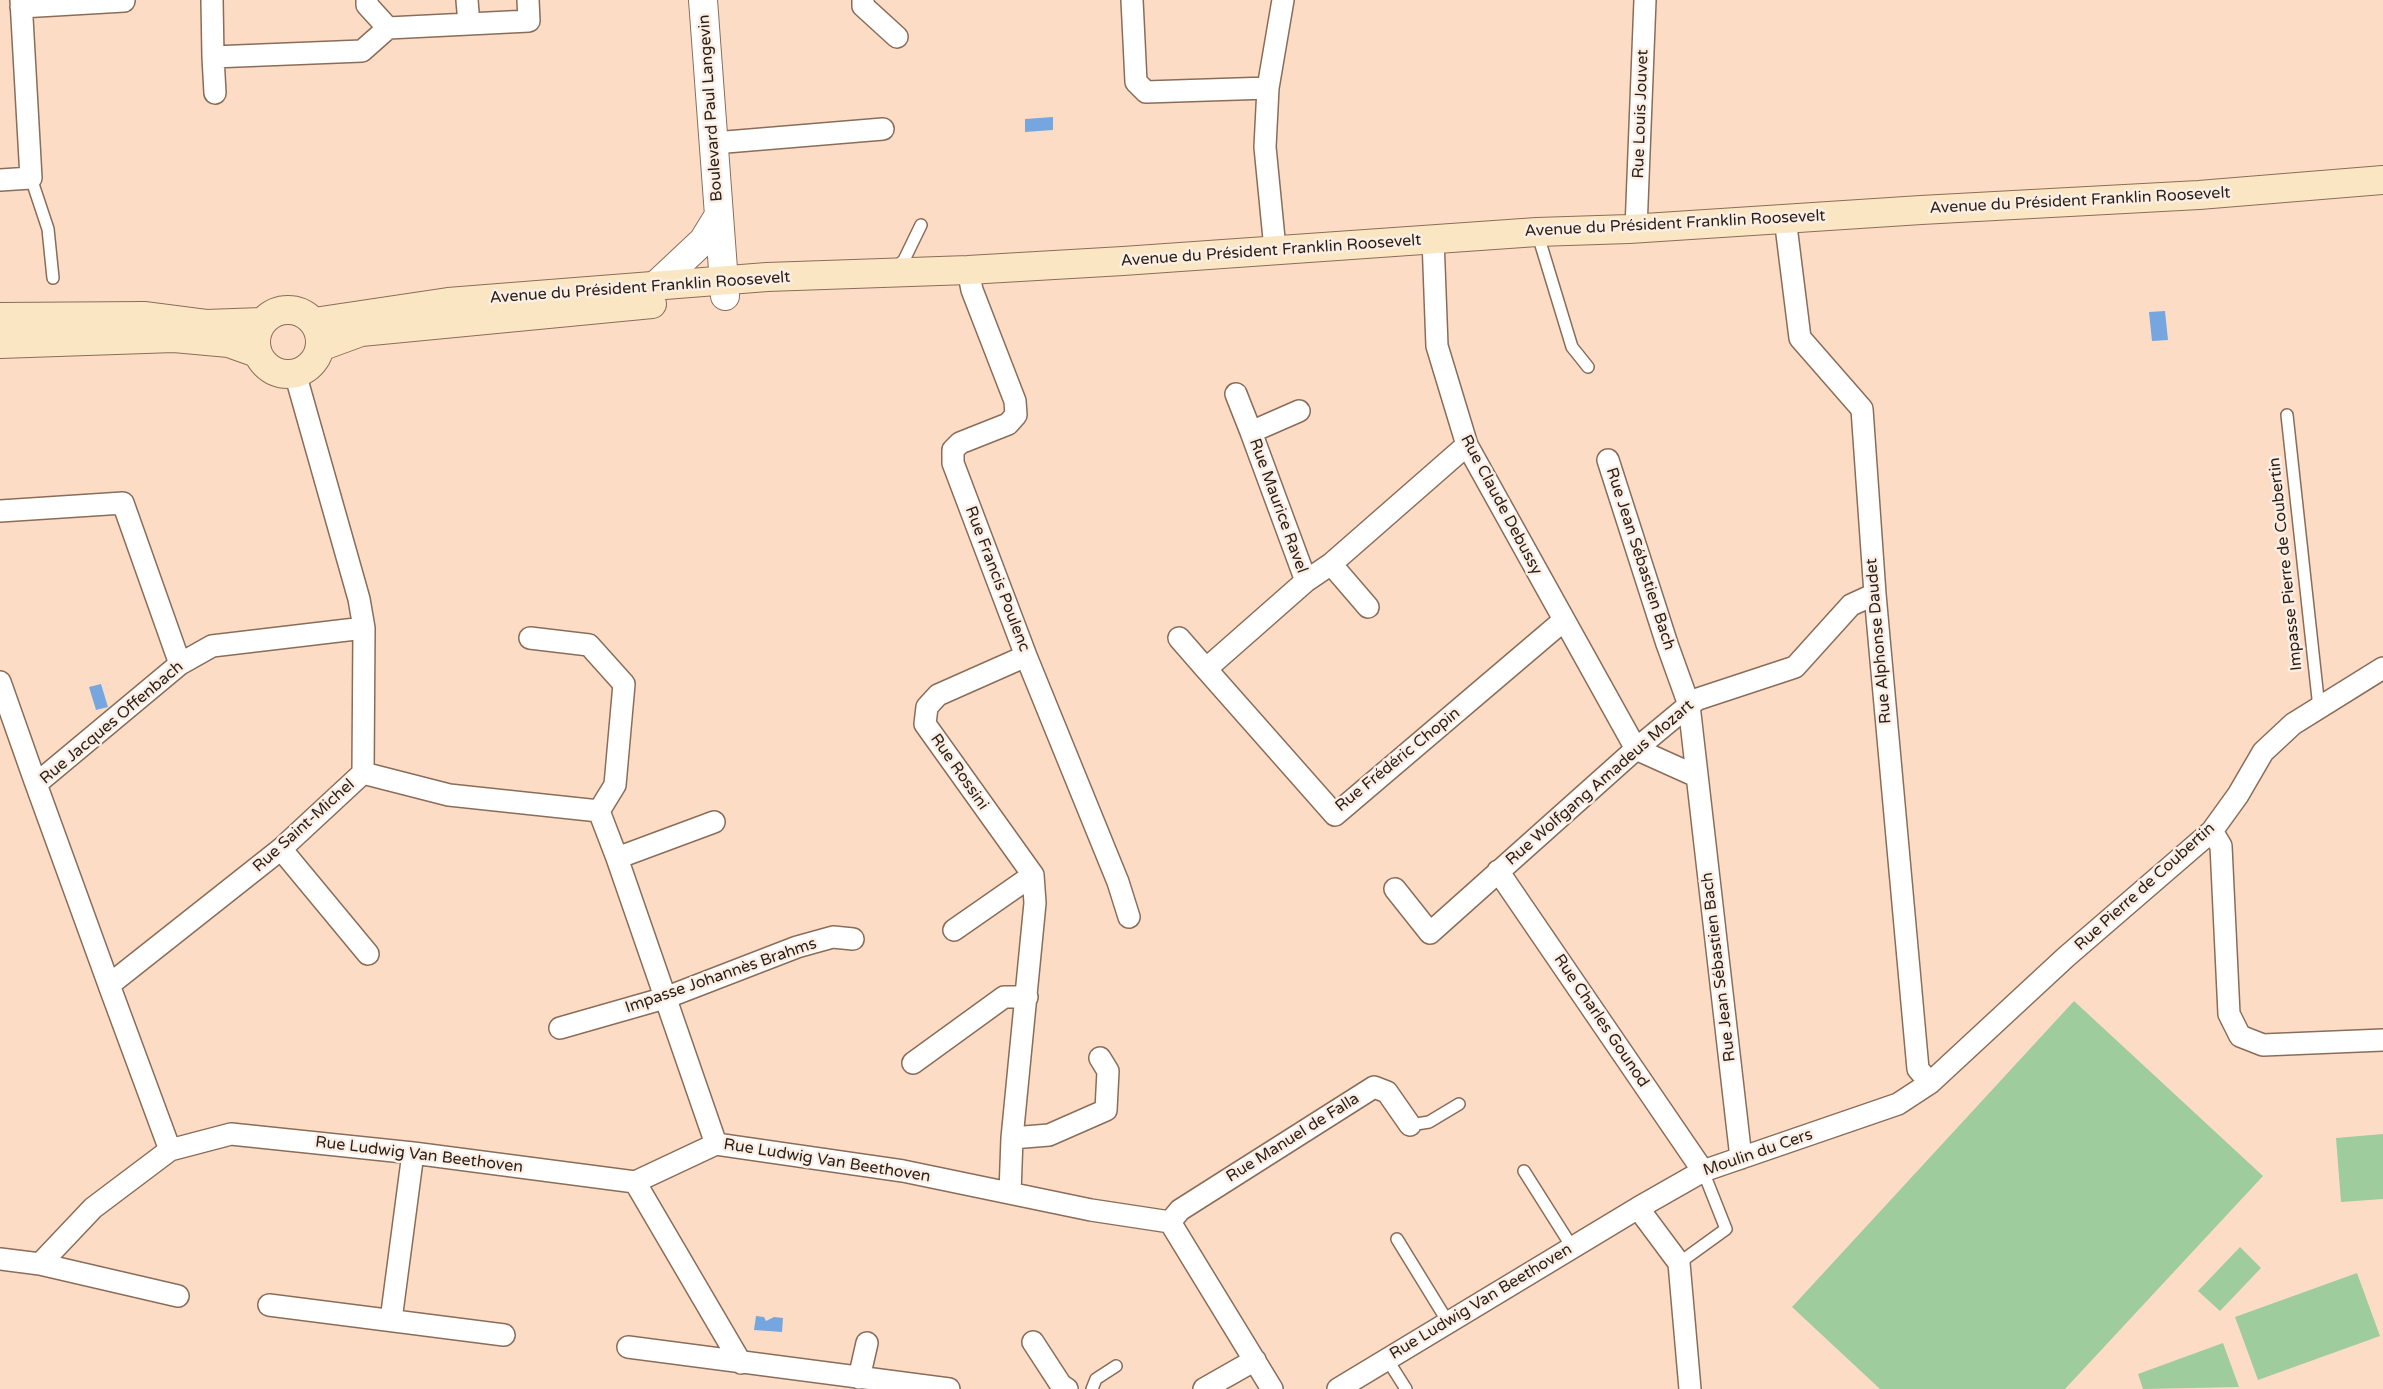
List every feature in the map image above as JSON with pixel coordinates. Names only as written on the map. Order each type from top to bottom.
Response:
[{"type":"main road","name":"Avenue du Président Franklin Roosevelt","points":[[317,334],[361,332],[725,289],[767,277],[1123,262],[1275,249],[1537,232],[1636,229],[1785,218],[2199,195],[2383,180]]},
{"type":"main road","name":"Avenue du Président Franklin Roosevelt","points":[[317,334],[448,302],[654,286],[725,289],[766,294],[968,270]]},
{"type":"main road","points":[[282,309],[294,309],[306,314],[317,334],[316,359],[307,368],[295,374],[283,374],[271,370],[262,362],[257,353],[255,342],[262,322],[270,314],[282,309]]},
{"type":"main road","points":[[0,317],[144,316],[206,324],[262,322]]},
{"type":"main road","points":[[0,344],[174,338],[230,343],[257,353]]},
{"type":"street","points":[[212,0],[215,93]]},
{"type":"street","points":[[367,0],[368,5],[388,28]]},
{"type":"street","points":[[467,0],[469,24]]},
{"type":"street","points":[[213,57],[362,51],[388,28],[529,21],[528,0]]},
{"type":"street","name":"Boulevard Paul Langevin","points":[[703,0],[725,289]]},
{"type":"street","points":[[863,0],[863,6],[897,37]]},
{"type":"street","points":[[1132,0],[1136,82],[1146,92],[1268,88]]},
{"type":"street","points":[[1275,249],[1264,147],[1268,88],[1283,0]]},
{"type":"street","name":"Rue Louis Jouvet","points":[[1636,229],[1645,0]]},
{"type":"street","points":[[0,180],[31,178],[21,4],[124,1]]},
{"type":"street","points":[[714,143],[883,129]]},
{"type":"street","name":"Boulevard Paul Langevin","points":[[654,286],[702,241],[719,215]]},
{"type":"street","name":"Rue Alphonse Daudet","points":[[1785,218],[1800,338],[1862,409],[1874,594],[1918,1069],[1930,1083]]},
{"type":"street","name":"Rue Claude Debussy","points":[[1433,239],[1437,346],[1467,445],[1636,749]]},
{"type":"street","name":"Rue Francis Poulenc","points":[[968,270],[972,290],[1015,401],[1016,415],[1008,424],[960,443],[953,450],[953,463],[1026,656],[1118,882],[1130,917]]},
{"type":"street","name":"Rue Saint-Michel","points":[[109,985],[281,850],[363,773],[364,628],[359,599],[295,374]]},
{"type":"street","name":"Rue Maurice Ravel","points":[[1236,394],[1306,581]]},
{"type":"street","name":"Rue Maurice Ravel","points":[[1251,432],[1299,411]]},
{"type":"street","points":[[1206,669],[1306,581],[1331,564],[1467,445]]},
{"type":"street","name":"Rue Jean Sébastien Bach","points":[[1608,460],[1667,644],[1689,705],[1741,1158]]},
{"type":"street","points":[[0,511],[123,503],[180,664]]},
{"type":"street","points":[[1331,564],[1368,607]]},
{"type":"street","name":"Rue Wolfgang Amadeus Mozart","points":[[1395,890],[1430,933],[1498,870],[1689,705],[1698,699],[1795,667],[1851,605],[1874,594]]},
{"type":"street","name":"Rue Frédéric Chopin","points":[[1179,638],[1335,815],[1564,621]]},
{"type":"street","name":"Rue Jacques Offenbach","points":[[109,985],[36,784],[180,664],[212,646],[364,628]]},
{"type":"street","points":[[530,638],[589,645],[624,684],[615,785],[599,811]]},
{"type":"street","name":"Rue Rossini","points":[[1026,656],[938,695],[927,707],[925,724],[1033,876]]},
{"type":"street","name":"Rue Pierre de Coubertin","points":[[1898,1104],[1930,1083],[2066,957],[2212,830],[2238,795],[2263,752],[2293,724],[2383,668]]},
{"type":"street","points":[[0,682],[36,784]]},
{"type":"street","points":[[1636,749],[1696,776]]},
{"type":"street","points":[[363,773],[449,795],[599,811]]},
{"type":"street","points":[[599,811],[716,1144]]},
{"type":"street","points":[[617,858],[714,822]]},
{"type":"street","points":[[2212,830],[2221,846],[2229,1014],[2240,1036],[2263,1045],[2383,1040]]},
{"type":"street","points":[[281,850],[368,954]]},
{"type":"street","name":"Rue Charles Gounod","points":[[1498,870],[1703,1171]]},
{"type":"street","points":[[954,930],[1033,876]]},
{"type":"street","points":[[1010,1193],[1012,1138],[1035,904],[1033,876]]},
{"type":"street","name":"Impasse Johannès Brahms","points":[[560,1028],[665,998],[797,947],[833,937],[853,939]]},
{"type":"street","points":[[109,985],[170,1150]]},
{"type":"street","points":[[913,1063],[1004,997],[1027,997]]},
{"type":"street","points":[[1012,1138],[1049,1135],[1106,1110],[1108,1070],[1100,1058]]},
{"type":"street","name":"Rue Manuel de Falla","points":[[1170,1222],[1180,1210],[1374,1087],[1387,1092],[1410,1125]]},
{"type":"street","name":"Moulin du Cers","points":[[1631,1212],[1703,1171],[1898,1104]]},
{"type":"street","name":"Rue Ludwig Van Beethoven","points":[[40,1264],[93,1208],[170,1150],[231,1134],[412,1153],[635,1182],[716,1144],[903,1171],[1091,1210],[1170,1222]]},
{"type":"street","points":[[391,1320],[412,1153]]},
{"type":"street","points":[[635,1182],[741,1363]]},
{"type":"street","points":[[1631,1212],[1679,1263],[1690,1389]]},
{"type":"street","name":"Rue Ludwig Van Beethoven","points":[[1338,1389],[1631,1212]]},
{"type":"street","points":[[1170,1222],[1272,1389]]},
{"type":"street","points":[[0,1259],[40,1264],[178,1296]]},
{"type":"street","points":[[270,1305],[504,1335]]},
{"type":"street","points":[[1033,1342],[1060,1385],[1067,1389]]},
{"type":"street","points":[[860,1378],[867,1343]]},
{"type":"street","points":[[628,1347],[949,1389]]},
{"type":"street","points":[[1204,1389],[1255,1360]]},
{"type":"lane","points":[[31,178],[48,229],[52,278]]},
{"type":"lane","points":[[891,273],[904,260],[921,226]]},
{"type":"lane","points":[[1537,232],[1572,346],[1588,367]]},
{"type":"lane","name":"Impasse Pierre de Coubertin","points":[[2286,416],[2318,708]]},
{"type":"lane","points":[[1410,1125],[1429,1122],[1458,1104]]},
{"type":"lane","points":[[1524,1171],[1572,1247]]},
{"type":"lane","points":[[1679,1263],[1726,1229],[1703,1171]]},
{"type":"lane","points":[[1397,1239],[1448,1322]]},
{"type":"lane","points":[[1387,1359],[1406,1389]]},
{"type":"lane","points":[[1092,1389],[1096,1378],[1116,1366]]},
{"type":"green space","points":[[2074,1001],[2263,1176],[2065,1389],[1880,1389],[1792,1307]]},
{"type":"green space","points":[[2383,1134],[2383,1199],[2341,1202],[2336,1138]]},
{"type":"green space","points":[[2240,1247],[2261,1268],[2220,1311],[2198,1291]]},
{"type":"green space","points":[[2357,1273],[2380,1336],[2258,1380],[2235,1317]]},
{"type":"green space","points":[[2223,1343],[2239,1387],[2143,1389],[2138,1374]]},
{"type":"water","points":[[1053,117],[1053,130],[1025,132],[1025,119]]},
{"type":"water","points":[[2165,311],[2168,340],[2152,341],[2149,312]]},
{"type":"water","points":[[101,684],[108,707],[96,710],[89,687]]},
{"type":"water","points":[[756,1316],[764,1317],[766,1321],[774,1317],[783,1318],[782,1332],[754,1330]]}]
